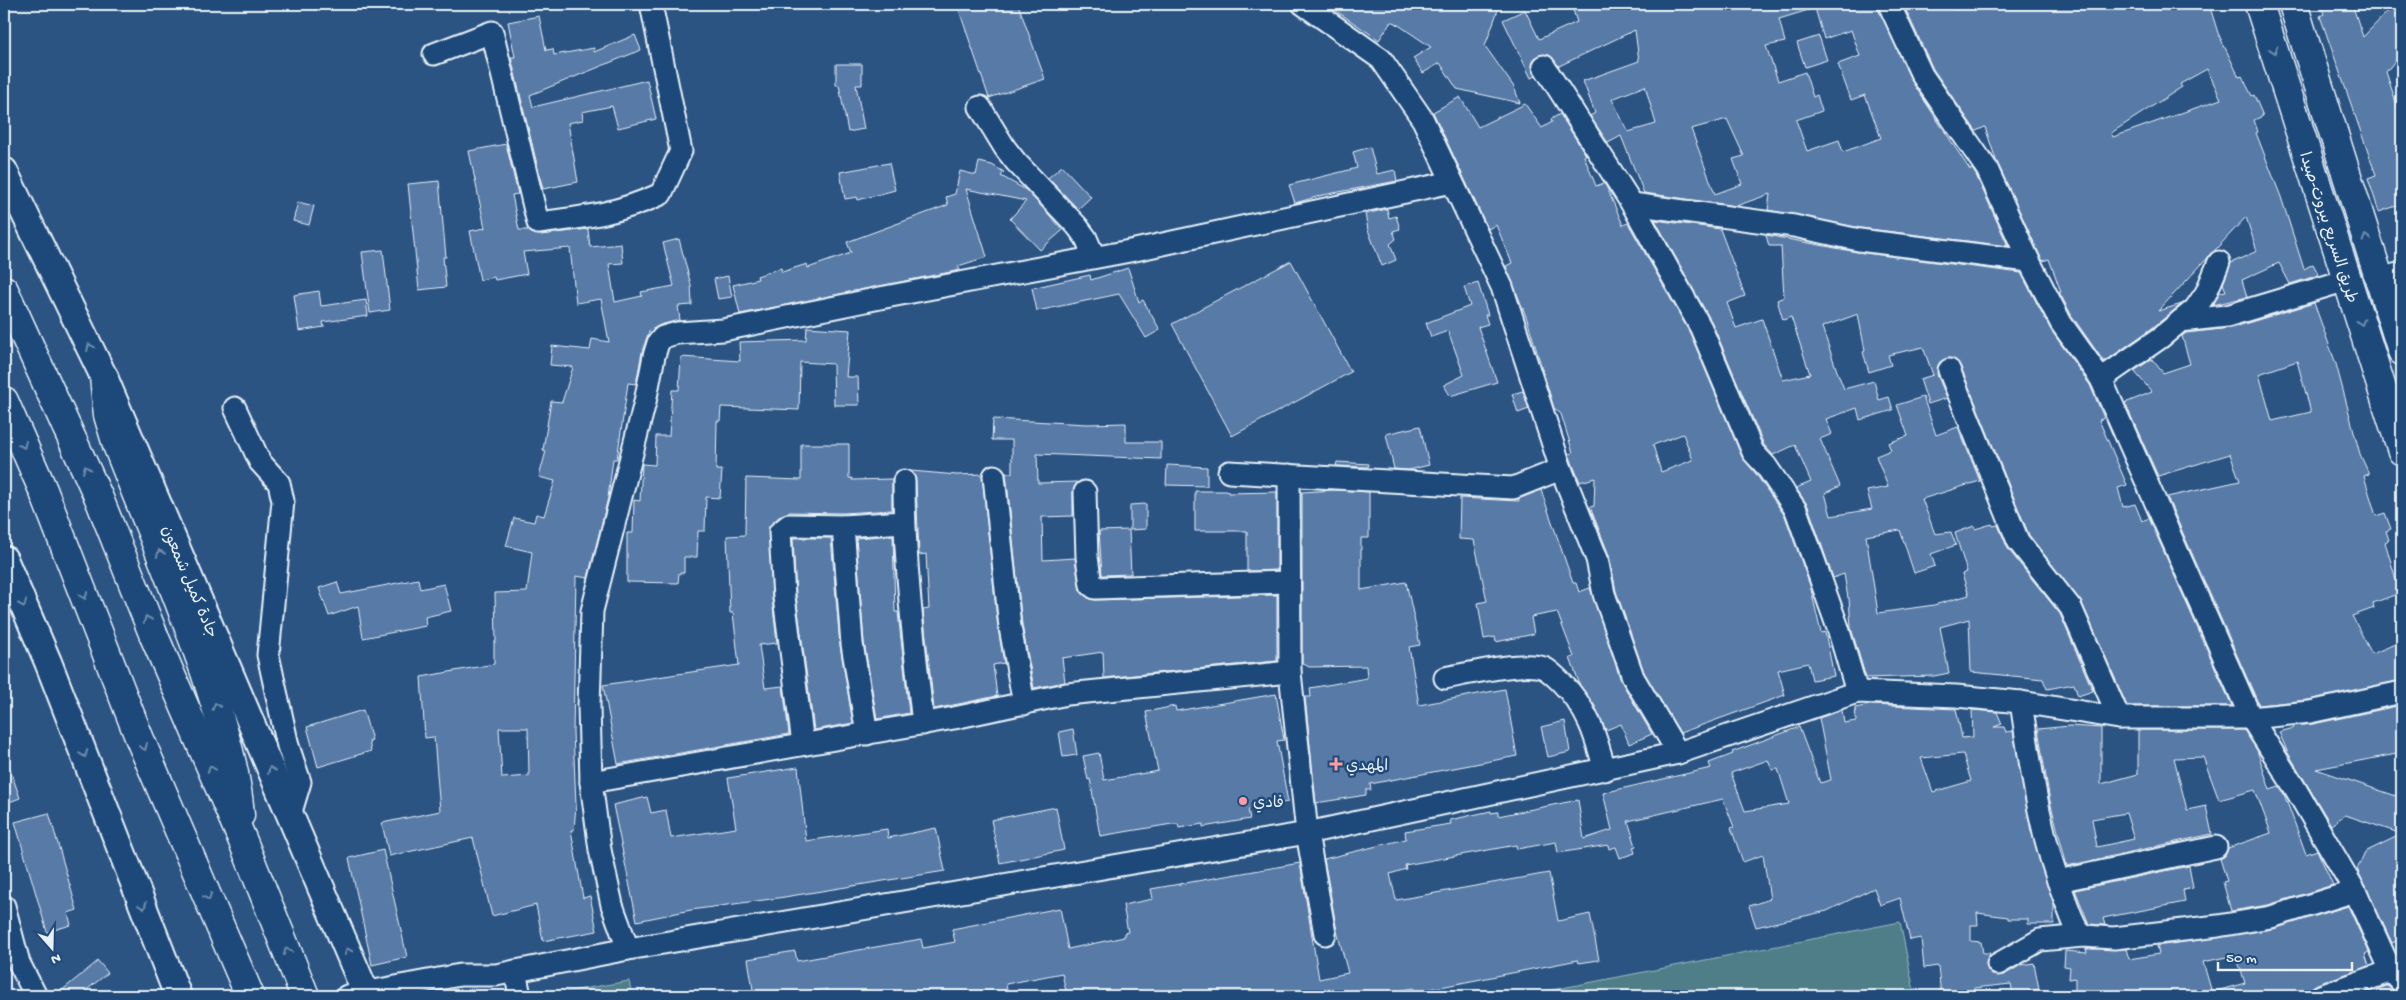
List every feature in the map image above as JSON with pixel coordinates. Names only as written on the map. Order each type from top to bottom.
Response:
[{"type":"highway","name":"طريق السريع بيروت-صيدا","points":[[2259,4],[2402,451]]},
{"type":"highway","name":"طريق السريع بيروت-صيدا","points":[[2293,4],[2391,276],[2402,351]]},
{"type":"highway","points":[[4,290],[98,496],[154,636],[242,839],[305,996]]},
{"type":"highway","points":[[104,377],[108,415],[116,445],[192,634],[225,733],[235,770],[242,839]]},
{"type":"highway","points":[[4,401],[43,490],[140,737],[250,996]]},
{"type":"main road","name":"جادة كميل شمعون","points":[[4,170],[104,377],[290,815],[357,995]]},
{"type":"main road","points":[[4,559],[48,662],[178,996]]},
{"type":"street","points":[[434,54],[492,32],[538,223],[596,216],[630,208],[661,194],[681,150],[651,4]]},
{"type":"street","points":[[1303,4],[1382,59],[1423,120],[1502,287],[1561,469],[1597,559],[1604,594],[1633,677],[1678,754]]},
{"type":"street","points":[[1889,4],[1922,75],[1987,169],[2029,261],[2061,323],[2101,379],[2251,718],[2295,788],[2355,891],[2397,977],[2321,996]]},
{"type":"street","points":[[1544,66],[1632,204],[1701,328],[1753,452],[1766,466],[1796,510],[1838,628],[1857,692]]},
{"type":"street","points":[[980,107],[1005,148],[1077,226],[1086,238],[1094,257]]},
{"type":"street","points":[[628,949],[612,906],[600,850],[592,782],[589,705],[592,611],[645,402],[654,356],[658,343],[663,337],[678,332],[723,330],[1094,257],[1452,182]]},
{"type":"street","points":[[1632,204],[1794,226],[1878,242],[2029,261]]},
{"type":"street","points":[[2101,379],[2160,338],[2195,309],[2206,293],[2219,262]]},
{"type":"street","points":[[2180,321],[2227,316],[2347,280]]},
{"type":"street","points":[[1949,370],[2018,541],[2071,608],[2118,718]]},
{"type":"street","points":[[235,408],[260,462],[279,483],[283,501],[268,655],[288,746],[300,782],[290,815]]},
{"type":"street","points":[[1229,472],[1513,488],[1561,469]]},
{"type":"street","points":[[1289,475],[1290,672],[1307,833],[1325,934]]},
{"type":"street","points":[[994,476],[1010,628],[1024,704]]},
{"type":"street","points":[[904,481],[904,522],[911,626],[923,724]]},
{"type":"street","points":[[1085,492],[1087,557],[1091,585],[1095,588],[1289,582]]},
{"type":"street","points":[[803,744],[784,597],[780,532],[789,525],[843,526],[904,522]]},
{"type":"street","points":[[843,526],[852,644],[867,734]]},
{"type":"street","points":[[1445,678],[1512,668],[1542,667],[1564,685],[1582,706],[1593,729],[1605,770]]},
{"type":"street","points":[[592,782],[923,724],[1067,694],[1290,672]]},
{"type":"street","points":[[357,995],[460,975],[506,973],[628,949],[1307,833],[1678,754],[1857,692],[1947,695],[2021,702],[2118,718],[2251,718],[2310,712],[2402,692]]},
{"type":"street","points":[[2021,702],[2034,790],[2058,882],[2078,931],[2083,936]]},
{"type":"street","points":[[2058,882],[2216,847]]},
{"type":"street","points":[[1998,964],[2040,940],[2083,936],[2114,938],[2218,926],[2271,917],[2355,891]]},
{"type":"street","points":[[4,906],[19,963],[36,996]]},
{"type":"street","points":[[421,996],[456,991],[506,973]]},
{"type":"street","points":[[506,973],[520,996]]},
{"type":"green space","points":[[1900,922],[1915,996],[1521,996]]},
{"type":"green space","points":[[629,981],[632,996],[541,996]]},
{"type":"building","points":[[957,4],[1018,4],[1045,79],[989,98]]},
{"type":"building","points":[[1326,4],[1400,4],[1410,11],[1415,4],[1500,4],[1485,46],[1514,87],[1520,103],[1457,89],[1440,63],[1423,73],[1413,58],[1431,47],[1394,22],[1391,22],[1379,40]]},
{"type":"building","points":[[1571,4],[1877,4],[1911,80],[1970,170],[1972,169],[1976,175],[2008,246],[1861,228],[1768,210],[1770,194],[1736,206],[1644,193],[1621,136],[1608,143],[1590,116],[1595,113],[1583,81],[1639,61],[1635,30],[1559,66],[1549,55],[1538,55],[1532,66],[1536,76],[1531,78],[1503,20],[1525,10],[1539,39],[1577,22]],"holes":[[[1815,8],[1824,39],[1851,30],[1860,56],[1838,64],[1851,100],[1865,95],[1881,138],[1843,152],[1839,140],[1807,151],[1796,120],[1822,111],[1817,95],[1813,97],[1805,72],[1778,81],[1766,46],[1785,42],[1779,19]],[[1645,86],[1656,124],[1628,132],[1612,99]],[[1727,119],[1744,156],[1733,159],[1742,184],[1715,194],[1691,129]]]},
{"type":"building","points":[[1918,4],[1953,4],[1955,10],[1971,4],[2209,4],[2218,33],[2239,77],[2242,76],[2252,96],[2254,95],[2263,116],[2254,120],[2258,132],[2256,133],[2281,197],[2304,269],[2313,264],[2319,275],[2290,284],[2279,263],[2242,280],[2247,297],[2213,305],[2220,292],[2226,291],[2223,284],[2231,263],[2257,251],[2246,217],[2158,311],[2182,304],[2151,329],[2104,362],[2072,316],[2059,292],[2061,292],[2049,259],[2043,261],[2040,256],[1996,160],[1985,127],[1976,131],[1933,69],[1905,8]],"holes":[[[2207,69],[2221,99],[2113,137],[2111,133],[2182,87],[2180,84]]]},
{"type":"building","points":[[2321,4],[2352,4],[2363,37],[2395,4],[2402,4],[2402,52],[2386,72],[2402,120],[2402,204],[2379,212],[2368,178],[2376,175],[2320,16],[2324,14]]},
{"type":"building","points":[[539,16],[546,50],[553,49],[554,55],[594,48],[594,52],[635,35],[641,50],[530,95],[533,107],[647,80],[656,119],[618,128],[612,106],[582,112],[583,120],[568,123],[578,182],[543,189],[511,57],[515,57],[508,22]]},
{"type":"building","points":[[1819,36],[1827,60],[1805,67],[1797,43]]},
{"type":"building","points":[[836,64],[862,64],[862,85],[856,85],[864,129],[848,132],[839,85],[836,85]]},
{"type":"building","points":[[1460,97],[1478,127],[1525,104],[1542,128],[1552,122],[1551,119],[1560,114],[1586,155],[1584,156],[1596,186],[1604,183],[1623,225],[1628,223],[1690,333],[1742,457],[1785,516],[1810,585],[1821,633],[1825,632],[1834,676],[1812,680],[1808,663],[1778,670],[1785,695],[1680,733],[1644,672],[1616,591],[1609,555],[1590,507],[1594,506],[1595,478],[1580,482],[1573,465],[1569,454],[1573,453],[1561,414],[1554,408],[1527,319],[1506,266],[1512,263],[1496,225],[1488,229],[1433,112]],"holes":[[[1683,434],[1693,460],[1661,472],[1653,445]]]},
{"type":"building","points":[[506,144],[518,194],[512,195],[519,230],[528,230],[533,234],[540,235],[588,229],[590,247],[621,244],[623,263],[609,264],[615,302],[642,296],[641,292],[674,286],[663,243],[679,239],[691,285],[692,305],[678,306],[680,320],[660,325],[649,331],[642,352],[636,384],[628,383],[617,459],[613,459],[608,498],[588,578],[576,576],[573,732],[576,805],[574,830],[571,830],[583,898],[590,896],[597,931],[543,941],[536,905],[492,916],[473,838],[389,856],[382,823],[440,811],[434,737],[425,738],[421,677],[494,664],[494,642],[496,642],[495,593],[527,592],[532,552],[506,546],[514,518],[534,522],[536,514],[544,516],[555,481],[539,477],[546,451],[543,450],[551,401],[562,402],[573,367],[550,365],[552,346],[590,350],[592,339],[609,342],[601,299],[576,303],[570,248],[523,252],[527,274],[495,280],[494,277],[480,280],[470,231],[485,228],[469,151]],"holes":[[[499,728],[528,728],[529,776],[502,778]]]},
{"type":"building","points":[[1370,147],[1377,174],[1395,170],[1397,181],[1323,195],[1295,203],[1289,185],[1357,168],[1353,152]]},
{"type":"building","points":[[979,162],[992,165],[1004,172],[1001,176],[1026,190],[1063,230],[1040,250],[1010,219],[1026,201],[966,189],[987,257],[958,266],[960,270],[740,314],[733,285],[758,279],[757,276],[781,268],[782,272],[807,264],[808,268],[851,253],[847,242],[948,205],[946,197],[955,194],[960,171],[976,175]]},
{"type":"building","points":[[889,163],[895,190],[858,200],[857,197],[845,199],[840,172]]},
{"type":"building","points":[[1062,166],[1091,197],[1078,209],[1048,178]]},
{"type":"building","points":[[439,181],[446,257],[443,257],[446,287],[419,290],[408,184]]},
{"type":"building","points":[[298,202],[314,206],[309,225],[293,221]]},
{"type":"building","points":[[1387,209],[1389,218],[1396,216],[1400,229],[1393,231],[1396,239],[1390,244],[1396,260],[1382,266],[1368,230],[1365,214]]},
{"type":"building","points":[[1655,220],[1720,229],[1745,296],[1727,303],[1736,328],[1762,319],[1783,380],[1810,374],[1791,317],[1783,320],[1777,300],[1784,297],[1781,246],[1769,246],[1766,235],[1857,252],[2021,273],[2051,330],[2090,385],[2104,418],[2099,420],[2127,485],[2118,488],[2123,507],[2135,504],[2142,521],[2149,518],[2232,706],[2127,706],[2082,603],[2029,535],[1960,365],[1950,358],[1940,362],[1937,374],[1947,398],[1928,404],[1920,379],[1933,375],[1923,347],[1888,355],[1891,365],[1869,372],[1863,352],[1865,351],[1858,314],[1822,327],[1837,371],[1844,389],[1874,381],[1879,400],[1889,397],[1893,410],[1860,420],[1857,408],[1826,419],[1832,434],[1820,439],[1840,486],[1825,493],[1831,516],[1872,509],[1867,491],[1888,487],[1876,456],[1891,450],[1888,443],[1908,436],[1897,405],[1923,397],[1936,435],[1958,427],[1980,481],[1922,499],[1935,534],[1951,532],[1956,545],[1931,554],[1935,566],[1914,573],[1900,530],[1866,536],[1878,613],[1934,605],[1969,595],[1962,574],[1967,572],[1955,533],[1974,526],[1975,529],[1992,524],[1993,526],[1998,525],[2008,549],[2060,614],[2093,691],[2078,696],[2074,684],[2047,689],[2043,679],[1971,672],[1969,619],[1940,627],[1949,673],[1934,676],[1866,678],[1851,628],[1849,598],[1844,574],[1833,578],[1808,506],[1796,488],[1811,482],[1795,445],[1773,455],[1764,445],[1712,323]]},
{"type":"building","points":[[383,250],[390,310],[370,313],[362,252]]},
{"type":"building","points":[[1291,261],[1351,372],[1232,436],[1172,324]]},
{"type":"building","points":[[1128,268],[1139,302],[1143,300],[1160,330],[1146,338],[1119,294],[1037,311],[1032,288],[1090,275],[1091,280]]},
{"type":"building","points":[[728,276],[732,297],[718,299],[714,279]]},
{"type":"building","points":[[1478,283],[1488,315],[1485,315],[1488,324],[1478,327],[1497,382],[1450,396],[1444,385],[1464,375],[1448,331],[1431,337],[1426,323],[1470,306],[1464,287]]},
{"type":"building","points":[[319,291],[321,306],[366,300],[368,316],[323,322],[324,327],[299,331],[294,295]]},
{"type":"building","points":[[2314,303],[2336,364],[2360,454],[2369,474],[2364,476],[2376,516],[2385,513],[2391,529],[2386,531],[2389,540],[2385,542],[2400,593],[2373,603],[2374,608],[2352,616],[2372,654],[2402,641],[2402,680],[2308,700],[2259,705],[2167,497],[2240,481],[2230,454],[2158,476],[2125,403],[2152,392],[2134,371],[2152,359],[2163,373],[2190,364],[2182,336],[2186,333],[2231,328]],"holes":[[[2297,361],[2311,412],[2272,421],[2259,374]]]},
{"type":"building","points":[[807,327],[850,330],[846,377],[858,377],[859,405],[834,405],[833,364],[800,362],[799,410],[721,407],[720,421],[717,421],[716,470],[722,470],[720,498],[706,497],[705,531],[698,531],[697,557],[684,557],[684,573],[679,573],[678,583],[627,582],[627,533],[633,533],[634,500],[640,501],[642,464],[655,465],[656,436],[669,436],[672,390],[679,390],[681,357],[740,361],[739,342],[806,340]]},
{"type":"building","points":[[1523,391],[1529,409],[1518,413],[1512,394]]},
{"type":"building","points":[[993,419],[1087,424],[1126,423],[1126,442],[1161,442],[1161,459],[1037,454],[1038,483],[1077,482],[1073,492],[1073,516],[1042,517],[1043,560],[1075,558],[1080,591],[1088,598],[1095,600],[1277,595],[1277,661],[1104,678],[1103,652],[1062,658],[1065,682],[1034,688],[1022,625],[1006,473],[1012,473],[1012,440],[992,440]]},
{"type":"building","points":[[1420,426],[1429,465],[1409,470],[1394,469],[1386,434]]},
{"type":"building","points":[[801,444],[849,444],[849,478],[852,478],[852,480],[892,479],[892,510],[843,513],[789,512],[781,515],[769,526],[772,598],[777,643],[759,645],[765,688],[783,686],[789,734],[618,764],[603,685],[739,665],[733,613],[730,613],[727,536],[745,535],[746,478],[801,480]]},
{"type":"building","points":[[1337,462],[1369,464],[1368,467],[1336,466]]},
{"type":"building","points":[[1167,465],[1207,467],[1207,486],[1166,485]]},
{"type":"building","points":[[911,471],[957,475],[982,474],[998,628],[1004,663],[993,665],[997,696],[934,709],[923,610],[929,609],[926,554],[919,555],[916,481]]},
{"type":"building","points":[[1335,490],[1369,492],[1369,538],[1361,538],[1361,590],[1406,582],[1420,645],[1409,647],[1419,705],[1505,689],[1517,756],[1370,784],[1371,790],[1366,790],[1366,795],[1316,803],[1305,697],[1311,697],[1310,688],[1367,678],[1366,666],[1309,667],[1302,663],[1302,492]]},
{"type":"building","points":[[1541,490],[1573,583],[1576,583],[1579,592],[1590,588],[1621,681],[1652,734],[1629,744],[1621,724],[1606,730],[1595,706],[1580,685],[1570,658],[1574,657],[1557,612],[1531,617],[1534,634],[1496,642],[1495,637],[1484,639],[1478,603],[1487,601],[1474,540],[1459,539],[1460,498],[1519,501],[1518,499]]},
{"type":"building","points":[[1195,491],[1228,491],[1228,493],[1277,492],[1277,570],[1247,571],[1247,531],[1195,531]]},
{"type":"building","points":[[1146,504],[1146,529],[1130,530],[1130,505]]},
{"type":"building","points":[[1129,530],[1131,574],[1102,575],[1099,531]]},
{"type":"building","points":[[893,535],[895,612],[898,612],[909,713],[877,719],[864,642],[856,538]]},
{"type":"building","points":[[793,538],[831,538],[840,645],[853,723],[814,730],[796,596]]},
{"type":"building","points":[[418,579],[420,589],[444,584],[451,611],[425,617],[426,626],[363,638],[358,606],[329,616],[319,588],[337,582],[341,594]]},
{"type":"building","points":[[1276,694],[1284,740],[1277,741],[1288,802],[1248,809],[1250,819],[1203,827],[1203,824],[1179,828],[1178,824],[1172,824],[1100,836],[1090,779],[1088,780],[1083,756],[1099,753],[1104,780],[1158,771],[1146,712],[1175,706],[1176,711]]},
{"type":"building","points":[[1870,705],[1956,709],[1962,738],[1973,737],[1972,710],[1997,712],[2002,724],[1994,727],[2004,727],[2006,732],[2013,731],[2031,831],[2054,905],[2054,924],[2028,924],[2028,919],[2008,919],[2008,917],[1977,913],[1978,925],[1971,925],[1971,941],[1981,942],[1983,953],[1990,953],[1986,964],[1992,975],[2004,975],[2021,965],[2034,963],[2039,989],[2013,994],[2011,984],[1974,988],[1975,996],[1941,996],[1938,966],[1924,968],[1921,938],[1910,940],[1900,898],[1880,905],[1874,888],[1827,911],[1756,927],[1749,906],[1770,899],[1763,855],[1743,862],[1731,828],[1734,827],[1723,799],[1628,821],[1636,846],[1633,847],[1635,853],[1620,858],[1616,847],[1609,849],[1608,845],[1558,853],[1556,842],[1517,849],[1516,845],[1405,865],[1406,869],[1390,874],[1396,900],[1549,873],[1558,921],[1590,914],[1599,960],[1579,963],[1578,960],[1415,992],[1414,988],[1369,996],[1067,996],[1062,973],[1006,984],[1008,996],[828,996],[827,989],[788,996],[754,996],[748,959],[795,951],[797,961],[921,939],[923,948],[955,942],[952,929],[1060,908],[1068,949],[1124,937],[1124,933],[1128,932],[1123,905],[1153,899],[1151,889],[1300,863],[1319,979],[1348,973],[1337,931],[1324,859],[1406,839],[1405,831],[1451,824],[1450,820],[1491,811],[1491,813],[1498,812],[1498,816],[1578,800],[1584,839],[1612,830],[1603,793],[1711,768],[1709,763],[1733,754],[1732,752],[1799,727],[1820,783],[1831,780],[1819,718],[1842,710],[1844,723],[1856,721],[1855,708]],"holes":[[[1963,754],[1971,781],[1933,792],[1921,758]],[[1768,760],[1772,770],[1778,769],[1789,804],[1745,811],[1731,773]]]},
{"type":"building","points":[[2402,705],[2402,753],[2316,769],[2402,798],[2402,834],[2345,815],[2331,825],[2287,751],[2279,732],[2294,728],[2293,726],[2313,724]]},
{"type":"building","points":[[363,710],[372,740],[369,741],[371,751],[318,767],[307,727]]},
{"type":"building","points":[[1565,721],[1570,752],[1548,757],[1541,727]]},
{"type":"building","points":[[2070,726],[2101,728],[2101,784],[2138,774],[2138,730],[2244,730],[2257,750],[2270,790],[2279,787],[2284,794],[2306,854],[2317,850],[2333,885],[2268,905],[2231,911],[2223,882],[2227,881],[2220,859],[2225,856],[2228,848],[2271,833],[2255,790],[2219,800],[2203,757],[2174,758],[2187,810],[2206,806],[2212,834],[2067,866],[2050,801],[2038,729]],"holes":[[[2126,813],[2134,839],[2097,847],[2092,819]]]},
{"type":"building","points":[[1073,729],[1077,755],[1063,757],[1059,732]]},
{"type":"building","points":[[4,758],[6,758],[20,798],[4,804]]},
{"type":"building","points":[[798,767],[806,841],[887,829],[888,838],[936,828],[945,871],[691,910],[637,921],[613,805],[647,797],[651,813],[666,810],[671,838],[736,828],[728,778]]},
{"type":"building","points":[[1056,807],[1064,850],[1000,863],[991,820]]},
{"type":"building","points":[[49,813],[77,910],[68,913],[71,925],[47,932],[15,822]]},
{"type":"building","points":[[2402,834],[2402,874],[2398,875],[2402,904],[2402,939],[2392,943],[2357,869],[2365,852]]},
{"type":"building","points":[[383,850],[407,957],[372,965],[349,858]]},
{"type":"building","points":[[2189,866],[2193,888],[2183,890],[2185,902],[2103,918],[2105,925],[2089,924],[2075,890]]},
{"type":"building","points":[[2348,906],[2369,952],[2365,954],[2369,966],[2317,984],[2311,988],[2309,996],[2075,996],[2075,978],[2069,979],[2070,967],[2064,966],[2065,951],[2087,953],[2086,949],[2126,949],[2129,959],[2159,954],[2157,946],[2273,929]],"holes":[[[2236,955],[2245,983],[2213,992],[2213,996],[2203,962]]]},
{"type":"building","points":[[98,961],[108,973],[79,996],[55,996]]},
{"type":"building","points":[[2387,986],[2402,996],[2357,996]]},
{"type":"place","name":"المهدي","points":[[1336,764]]},
{"type":"place","name":"فادي","points":[[1243,801]]}]
